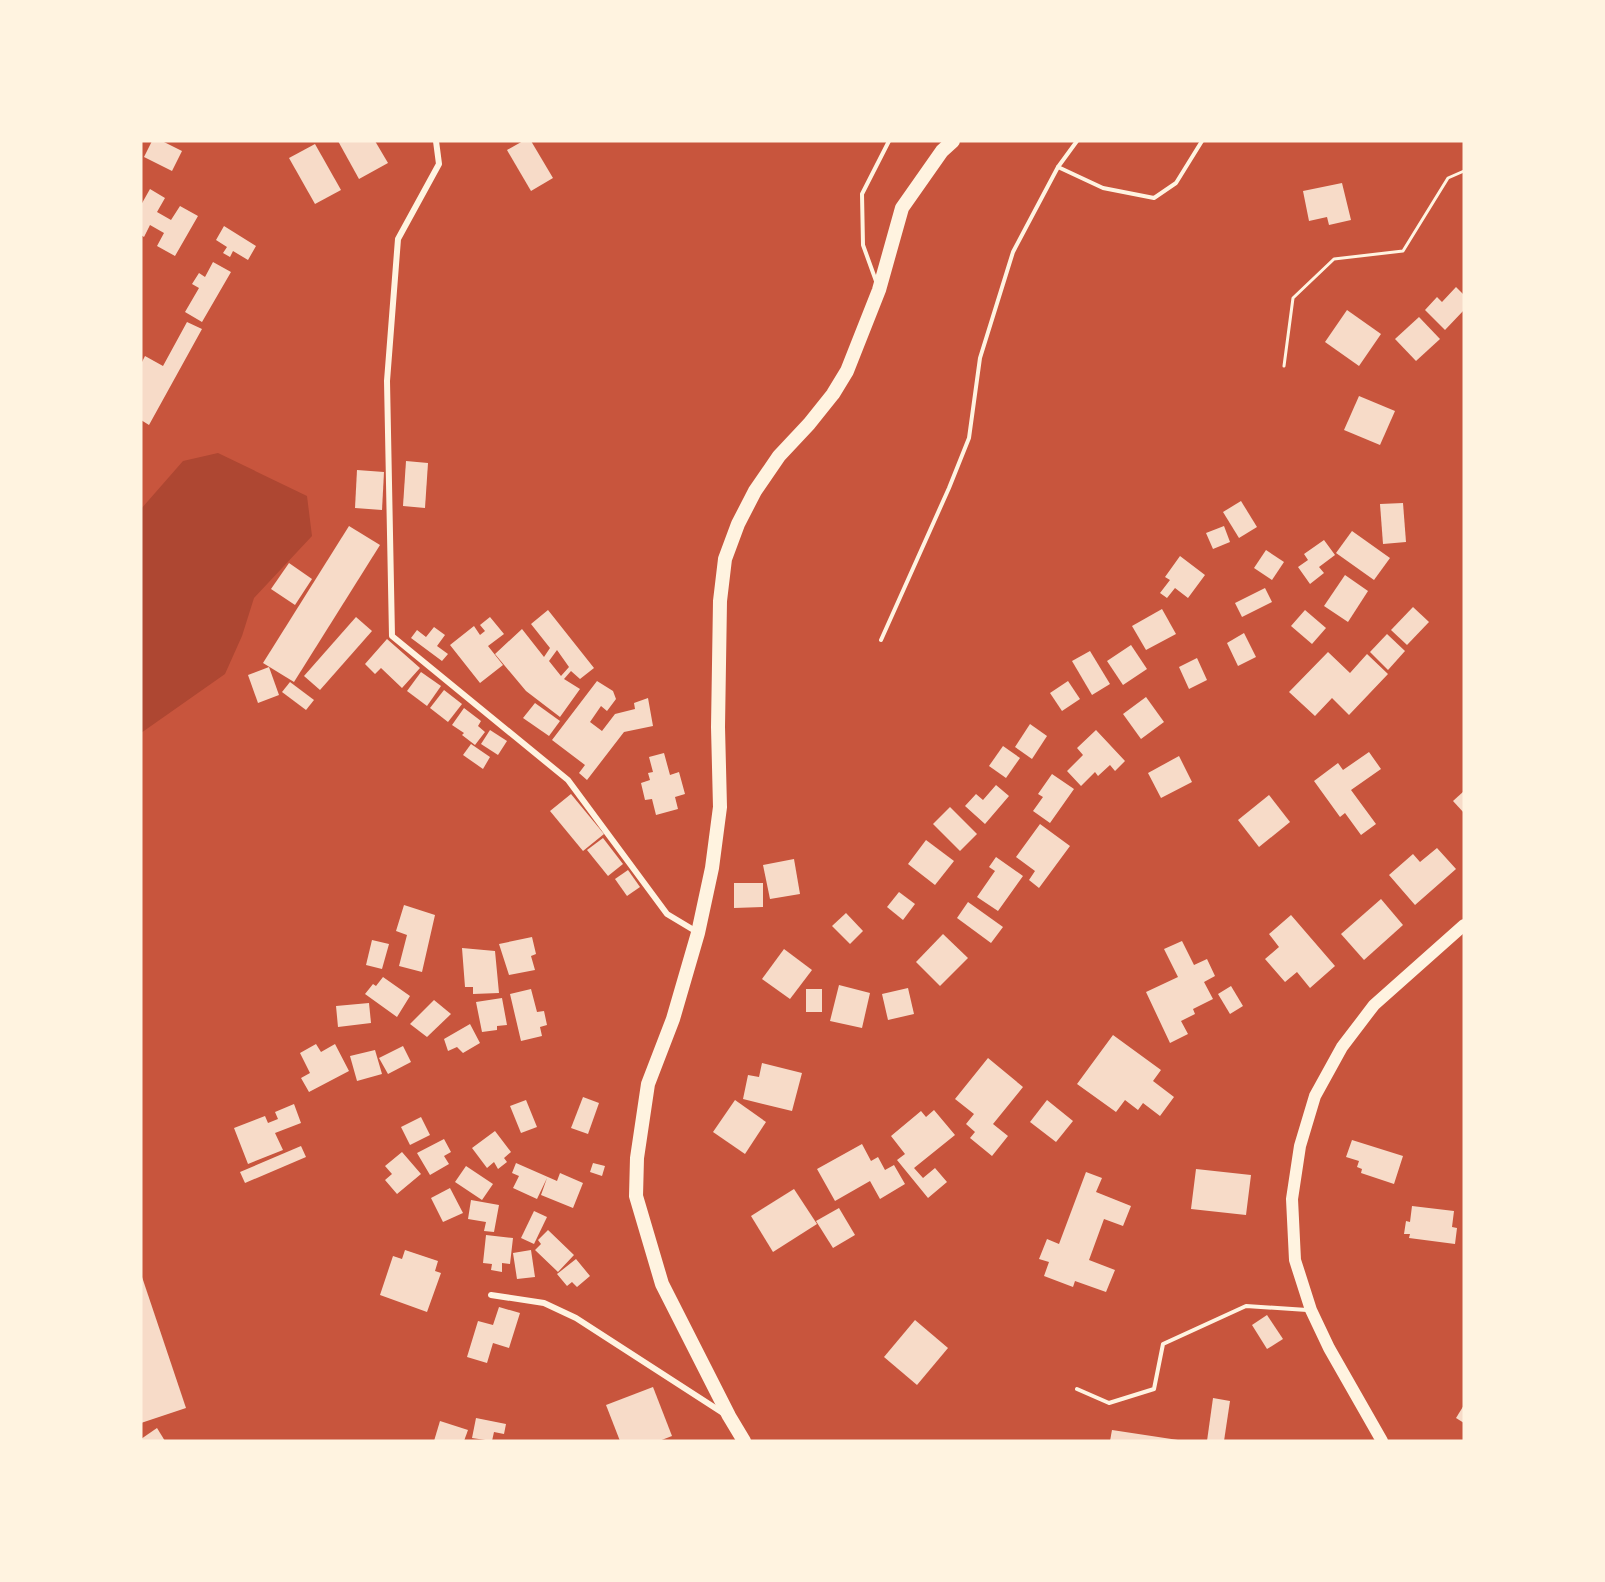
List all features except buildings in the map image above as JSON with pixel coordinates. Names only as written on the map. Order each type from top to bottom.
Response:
[{"type":"highway","points":[[744,1441],[662,1284],[636,1196],[637,1158],[648,1084],[673,1019],[698,933],[712,868],[720,807],[718,727],[720,601],[725,559],[738,524],[755,491],[779,456],[833,394],[847,370],[879,290],[902,208],[942,151],[953,141]]},
{"type":"main road","points":[[1382,1441],[1329,1348],[1311,1310],[1295,1260],[1292,1199],[1300,1146],[1315,1096],[1342,1047],[1374,1005],[1464,925]]},
{"type":"street","points":[[436,141],[439,164],[398,238],[387,381],[392,636],[568,780],[668,914],[698,933]]},
{"type":"street","points":[[491,1295],[544,1303],[576,1318],[729,1416]]},
{"type":"lane","points":[[879,290],[862,245],[862,194],[889,141]]},
{"type":"lane","points":[[881,640],[950,488],[969,438],[980,358],[1012,252],[1058,167],[1077,141]]},
{"type":"lane","points":[[1058,167],[1103,188],[1154,198],[1176,183],[1202,141]]},
{"type":"lane","points":[[1077,1389],[1109,1403],[1155,1389],[1163,1344],[1246,1306],[1311,1310]]},
{"type":"path","points":[[1284,366],[1293,298],[1334,259],[1403,251],[1448,178],[1464,171]]},
{"type":"shaded area","points":[[218,453],[307,496],[312,536],[254,598],[242,636],[225,674],[141,733],[141,509],[183,461]]}]
